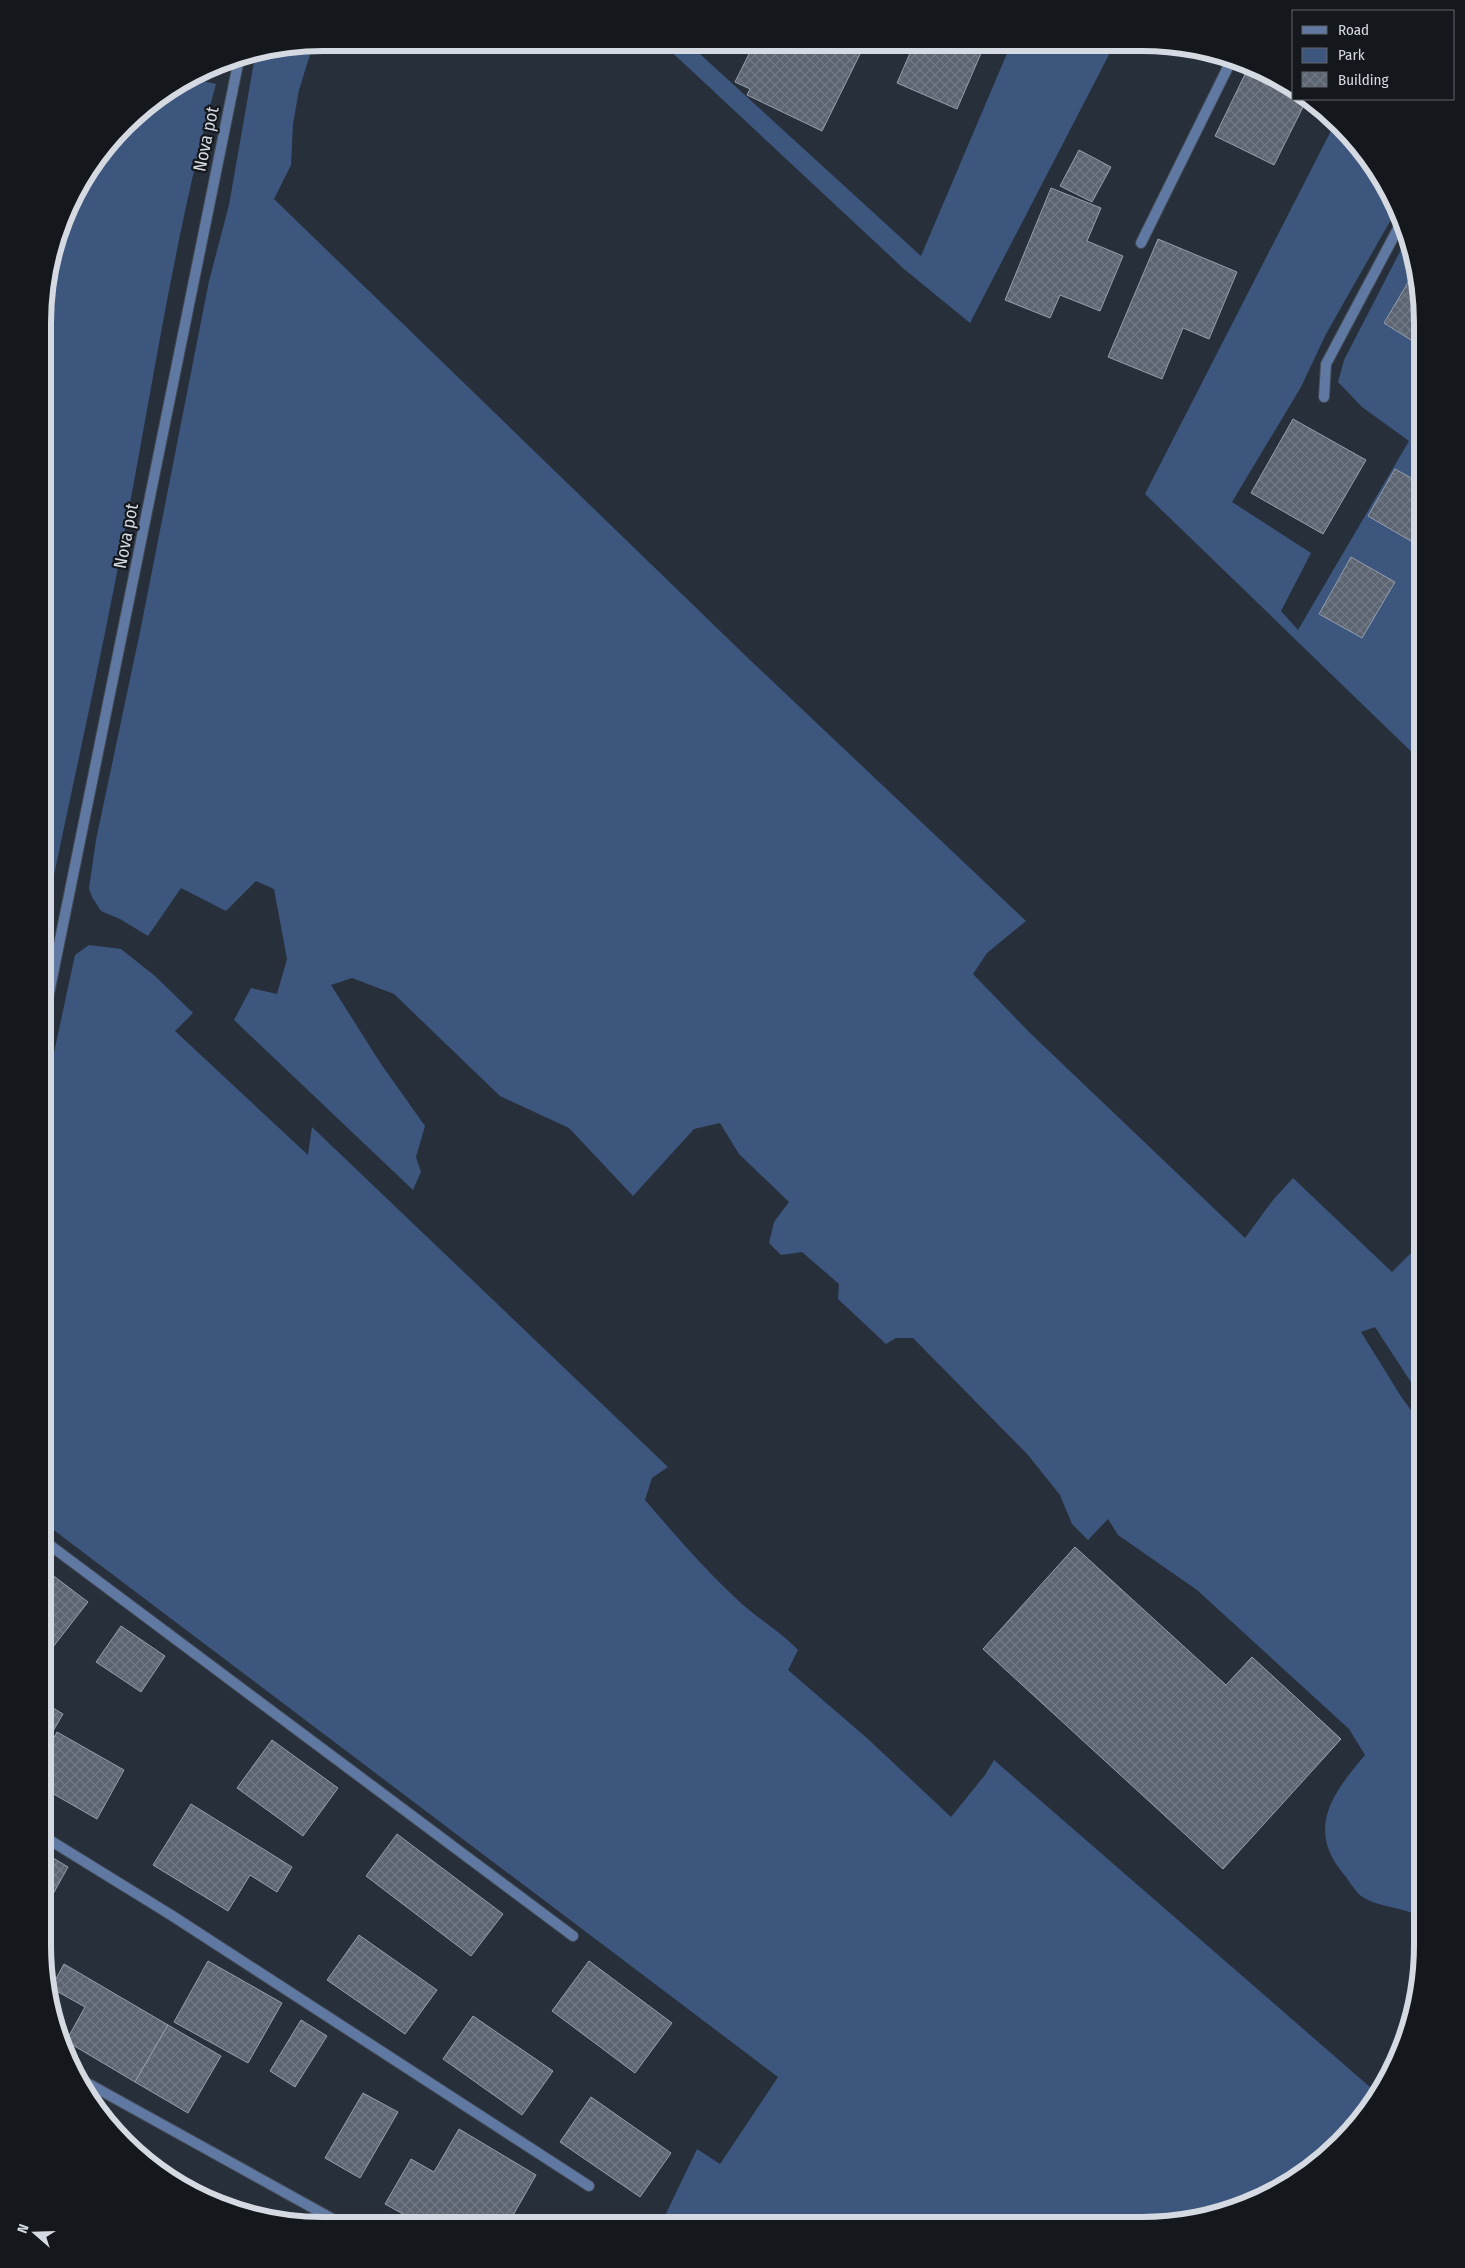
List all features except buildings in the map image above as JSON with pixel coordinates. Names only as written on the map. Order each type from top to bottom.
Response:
[{"type":"street","name":"Nova pot","points":[[51,984],[238,66]]},
{"type":"street","points":[[1141,243],[1229,66]]},
{"type":"street","points":[[1324,397],[1326,364],[1397,230]]},
{"type":"street","points":[[51,1546],[573,1936]]},
{"type":"street","points":[[51,1841],[171,1915],[589,2186]]},
{"type":"street","points":[[91,2085],[329,2217]]},
{"type":"green space","points":[[671,51],[697,51],[921,256],[1008,51],[1111,51],[970,323],[904,269]]},
{"type":"green space","points":[[311,52],[299,90],[293,124],[291,165],[274,199],[750,660],[1026,921],[987,953],[973,974],[1030,1033],[1245,1238],[1273,1200],[1293,1178],[1392,1272],[1414,1250],[1414,1387],[1375,1327],[1361,1332],[1414,1414],[1414,1914],[1367,1900],[1361,1896],[1331,1856],[1326,1840],[1325,1825],[1328,1810],[1343,1783],[1365,1755],[1349,1729],[1197,1590],[1118,1535],[1108,1519],[1088,1540],[1072,1524],[1060,1495],[1028,1455],[913,1338],[896,1338],[886,1344],[838,1299],[839,1284],[802,1252],[781,1255],[769,1243],[774,1222],[789,1202],[739,1154],[720,1123],[694,1129],[633,1196],[569,1128],[500,1096],[394,994],[352,978],[331,985],[381,1064],[425,1126],[416,1157],[421,1172],[413,1190],[234,1020],[251,988],[277,994],[287,959],[274,889],[256,881],[226,911],[181,888],[148,936],[120,919],[101,911],[92,897],[89,888],[96,840],[141,627],[209,281],[229,205],[254,61],[271,56]]},
{"type":"green space","points":[[200,81],[216,84],[178,244],[108,617],[51,890],[51,324],[56,271],[72,219],[97,172],[119,144],[144,119],[172,97]]},
{"type":"green space","points":[[1332,129],[1368,172],[1392,217],[1326,334],[1301,387],[1232,502],[1311,553],[1281,611],[1298,630],[1409,441],[1362,407],[1338,382],[1344,360],[1402,247],[1409,271],[1414,324],[1414,754],[1145,494]]},
{"type":"green space","points":[[89,945],[121,949],[155,976],[193,1013],[175,1031],[308,1155],[312,1127],[668,1467],[652,1478],[645,1500],[729,1592],[749,1610],[785,1637],[798,1650],[788,1670],[868,1739],[951,1817],[985,1775],[994,1760],[1372,2089],[1334,2137],[1293,2171],[1262,2189],[1229,2202],[1194,2212],[1141,2217],[664,2217],[697,2149],[720,2164],[778,2077],[51,1528],[51,1066],[75,955]]}]
